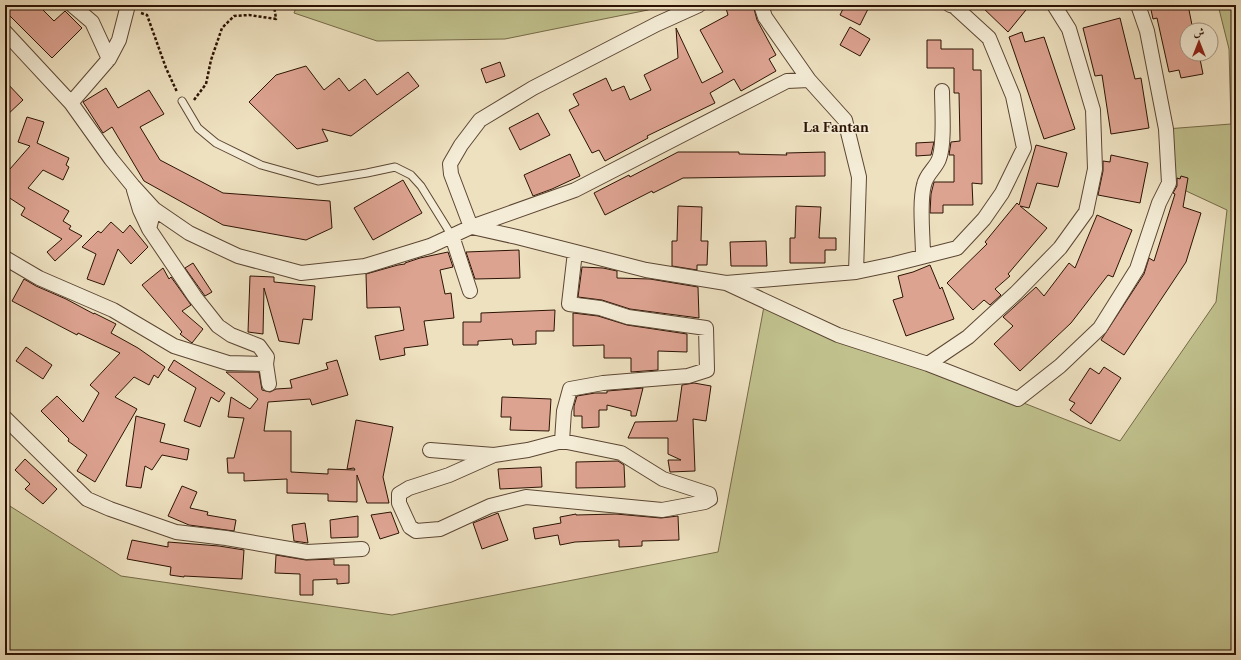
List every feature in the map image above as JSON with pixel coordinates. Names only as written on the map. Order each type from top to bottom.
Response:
[{"type":"street","points":[[72,5],[92,22],[109,59]]},
{"type":"street","points":[[471,227],[451,174],[450,164],[461,145],[480,120],[533,88],[698,5]]},
{"type":"street","points":[[761,5],[765,17],[809,80],[845,120],[859,177],[856,272]]},
{"type":"street","points":[[471,227],[517,237],[646,270],[726,283],[856,272],[957,248],[984,219],[1002,193],[1024,148],[1013,96],[989,38],[954,6],[950,5]]},
{"type":"street","points":[[928,364],[968,337],[1016,293],[1060,248],[1086,212],[1095,169],[1093,110],[1069,29],[1054,5]]},
{"type":"street","points":[[726,283],[838,335],[928,364],[1018,399],[1060,366],[1100,328],[1137,269],[1159,203],[1169,183],[1166,129],[1147,32],[1138,5]]},
{"type":"street","points":[[71,103],[109,59],[118,40],[128,6]]},
{"type":"street","points":[[5,32],[71,103],[133,186],[154,209],[189,233],[238,256],[302,273],[365,266],[430,246],[471,227],[575,190],[787,81],[809,80]]},
{"type":"street","points":[[923,256],[922,195],[928,174],[939,159],[942,137],[942,91]]},
{"type":"street","points":[[133,186],[140,210],[149,228],[195,297],[218,326],[231,335],[259,346],[266,357],[269,384]]},
{"type":"street","points":[[149,228],[154,209]]},
{"type":"street","points":[[452,236],[470,291]]},
{"type":"street","points":[[562,441],[564,411],[570,389],[603,383],[688,376],[707,370],[706,328],[628,317],[600,308],[569,304],[575,252]]},
{"type":"street","points":[[5,258],[39,278],[113,310],[174,346],[228,363],[266,364]]},
{"type":"street","points":[[7,423],[87,499],[110,510],[176,532],[226,538],[307,552],[362,549]]},
{"type":"street","points":[[430,450],[494,455],[528,450],[562,441],[620,453],[663,479],[709,494],[710,499],[705,502],[662,510],[526,497],[490,506],[440,529],[416,531],[410,527],[398,503],[399,494],[409,488],[450,475],[494,455]]},
{"type":"lane","points":[[182,101],[198,128],[216,143],[261,165],[318,181],[396,167],[411,176],[421,186],[452,236]]},
{"type":"path","points":[[128,6],[147,15],[166,68],[182,101],[194,100],[206,84],[211,60],[222,28],[234,16],[249,15],[276,19],[274,5]]},
{"type":"green space","points":[[297,5],[658,5],[648,10],[505,39],[377,41],[294,13]]},
{"type":"green space","points":[[1218,5],[1236,5],[1236,655],[5,655],[5,503],[121,576],[392,615],[718,552],[765,301],[1120,441],[1216,302],[1227,210],[1169,183],[1166,129],[1231,124],[1229,49]]},
{"type":"building","points":[[5,5],[38,5],[54,21],[65,11],[82,28],[52,58],[5,11]]},
{"type":"building","points":[[725,5],[753,5],[757,20],[776,55],[769,59],[776,71],[741,91],[734,79],[710,93],[715,103],[647,136],[648,138],[605,161],[599,150],[592,153],[569,110],[579,105],[573,94],[606,78],[612,91],[624,86],[630,100],[651,90],[644,75],[678,58],[676,28],[702,83],[723,72],[700,30],[728,15]]},
{"type":"building","points":[[845,5],[870,5],[860,25],[840,15]]},
{"type":"building","points":[[980,5],[1030,5],[1008,32]]},
{"type":"building","points":[[1150,5],[1188,5],[1191,22],[1179,22],[1179,62],[1201,62],[1203,74],[1181,78],[1179,70],[1169,72],[1157,18],[1153,19]]},
{"type":"building","points":[[1120,18],[1135,79],[1141,78],[1149,128],[1111,134],[1102,75],[1095,76],[1083,28]]},
{"type":"building","points":[[850,27],[870,39],[860,56],[840,45]]},
{"type":"building","points":[[1022,32],[1025,42],[1044,37],[1075,129],[1044,139],[1009,37]]},
{"type":"building","points":[[927,40],[941,40],[941,49],[973,49],[973,70],[981,70],[982,184],[972,183],[973,205],[943,205],[943,213],[930,213],[931,194],[934,182],[954,182],[954,155],[949,155],[951,142],[960,141],[959,93],[954,93],[954,68],[927,68]]},
{"type":"building","points":[[500,62],[505,76],[486,83],[481,69]]},
{"type":"building","points":[[306,66],[324,90],[339,78],[349,91],[365,79],[377,95],[408,72],[419,86],[351,136],[322,129],[328,141],[297,149],[249,102],[276,75]]},
{"type":"building","points":[[5,81],[23,100],[5,117]]},
{"type":"building","points":[[106,88],[118,108],[149,90],[164,114],[140,127],[160,160],[223,193],[330,201],[332,228],[306,240],[223,225],[144,181],[112,127],[103,133],[83,102]]},
{"type":"building","points":[[538,113],[550,135],[520,150],[509,128]]},
{"type":"building","points":[[27,117],[44,122],[37,143],[69,158],[66,165],[69,167],[63,180],[43,170],[28,188],[69,211],[63,221],[71,226],[69,229],[82,236],[55,261],[47,252],[62,239],[21,215],[25,208],[5,195],[5,165],[10,169],[30,146],[18,142]]},
{"type":"building","points":[[934,142],[931,155],[916,156],[916,143]]},
{"type":"building","points":[[1036,145],[1067,153],[1058,187],[1037,183],[1029,208],[1020,206],[1047,228],[1008,274],[1010,276],[995,289],[1001,295],[990,305],[984,300],[973,310],[947,283],[987,244],[985,242],[1017,203],[1019,205]]},
{"type":"building","points":[[678,152],[739,152],[739,154],[787,155],[786,153],[825,152],[825,176],[683,178],[653,193],[652,191],[605,215],[594,193],[629,175],[630,177]]},
{"type":"building","points":[[570,154],[580,176],[533,196],[524,175]]},
{"type":"building","points":[[1111,155],[1148,163],[1140,203],[1098,195],[1103,171],[1103,161],[1110,162]]},
{"type":"building","points":[[1181,176],[1188,178],[1183,207],[1201,213],[1186,262],[1124,355],[1101,340],[1144,274],[1149,258],[1154,261],[1175,194],[1173,193],[1177,186],[1177,178],[1180,179]]},
{"type":"building","points":[[403,180],[422,213],[373,240],[354,208]]},
{"type":"building","points":[[678,206],[702,207],[701,241],[708,241],[707,265],[697,265],[697,270],[672,266],[672,241],[677,241]]},
{"type":"building","points":[[796,206],[821,207],[819,238],[836,238],[836,250],[825,250],[825,263],[790,263],[790,238],[795,238]]},
{"type":"building","points":[[1097,215],[1132,230],[1113,277],[1108,275],[1071,323],[1020,371],[994,344],[1013,326],[1003,317],[1036,287],[1044,296],[1069,263],[1075,268]]},
{"type":"building","points":[[111,222],[123,233],[130,225],[148,247],[131,264],[118,249],[104,285],[87,279],[96,254],[82,247],[98,231],[101,233]]},
{"type":"building","points":[[766,241],[767,266],[731,266],[730,242]]},
{"type":"building","points":[[519,250],[520,278],[475,279],[466,252]]},
{"type":"building","points":[[448,252],[453,267],[440,270],[445,294],[451,293],[454,318],[424,321],[428,345],[404,348],[405,355],[380,360],[375,336],[404,330],[400,307],[367,308],[366,274],[405,264],[420,258]]},
{"type":"building","points":[[193,263],[212,292],[205,296],[185,268]]},
{"type":"building","points":[[930,265],[940,289],[942,287],[954,319],[906,336],[893,300],[903,297],[898,276]]},
{"type":"building","points":[[582,267],[603,268],[617,271],[617,278],[650,279],[698,287],[699,318],[630,309],[602,300],[578,297]]},
{"type":"building","points":[[163,268],[169,279],[171,277],[191,305],[182,311],[203,329],[192,343],[180,334],[182,332],[142,285]]},
{"type":"building","points":[[250,276],[274,277],[274,282],[315,286],[312,320],[303,319],[299,344],[279,341],[264,288],[263,334],[248,332]]},
{"type":"building","points":[[24,279],[116,324],[111,333],[138,348],[165,367],[158,378],[154,375],[149,385],[134,377],[115,397],[137,409],[95,482],[77,471],[87,455],[68,441],[69,439],[41,411],[57,396],[83,422],[99,393],[90,385],[120,353],[78,333],[77,335],[12,301]]},
{"type":"building","points":[[555,310],[554,331],[536,331],[536,344],[513,345],[512,339],[478,341],[478,345],[463,345],[463,322],[481,322],[481,313]]},
{"type":"building","points":[[573,313],[598,316],[627,325],[687,334],[687,352],[658,351],[658,370],[631,372],[631,358],[604,358],[604,345],[573,346]]},
{"type":"building","points":[[26,347],[52,365],[43,379],[16,361]]},
{"type":"building","points":[[174,360],[225,393],[219,402],[211,397],[200,427],[184,421],[196,388],[168,370]]},
{"type":"building","points":[[337,360],[348,395],[312,405],[310,399],[268,402],[264,431],[291,431],[291,472],[328,474],[328,469],[355,470],[354,468],[347,469],[356,420],[393,427],[383,477],[389,503],[367,503],[357,475],[357,502],[328,501],[328,494],[287,493],[287,479],[244,481],[244,473],[228,473],[227,458],[234,458],[244,418],[228,417],[231,397],[250,409],[258,399],[226,372],[259,372],[262,390],[270,392],[276,389],[292,388],[290,380],[328,369],[326,363]]},
{"type":"building","points":[[1104,367],[1121,378],[1091,424],[1070,410],[1075,403],[1069,400],[1090,368],[1099,374]]},
{"type":"building","points":[[694,383],[711,386],[706,421],[693,419],[695,471],[670,472],[668,460],[681,460],[668,454],[668,438],[628,438],[635,422],[677,421],[682,385]]},
{"type":"building","points":[[643,388],[636,416],[631,416],[631,411],[607,405],[607,410],[599,410],[599,427],[582,428],[582,416],[574,416],[574,406],[577,396],[607,393],[607,391]]},
{"type":"building","points":[[502,397],[551,399],[549,431],[510,430],[511,417],[501,417]]},
{"type":"building","points":[[136,416],[165,424],[160,442],[189,449],[187,460],[162,455],[152,470],[145,466],[141,488],[126,486]]},
{"type":"building","points":[[25,459],[57,489],[43,504],[25,489],[30,484],[15,470]]},
{"type":"building","points":[[618,461],[624,465],[625,487],[576,488],[576,462]]},
{"type":"building","points":[[541,467],[542,487],[500,489],[498,469]]},
{"type":"building","points":[[182,486],[197,492],[190,508],[208,512],[207,515],[236,520],[234,531],[189,525],[168,516]]},
{"type":"building","points":[[391,512],[399,533],[380,539],[371,515]]},
{"type":"building","points":[[498,513],[508,540],[482,549],[473,523]]},
{"type":"building","points":[[576,514],[616,514],[661,518],[678,516],[679,540],[642,541],[642,546],[619,547],[619,540],[575,542],[560,545],[558,535],[535,539],[533,528],[561,523],[560,517]]},
{"type":"building","points":[[358,516],[358,537],[331,538],[330,520]]},
{"type":"building","points":[[305,523],[308,543],[294,541],[292,525]]},
{"type":"building","points":[[132,540],[168,547],[168,542],[219,546],[244,550],[242,579],[184,577],[170,575],[171,567],[127,559]]},
{"type":"building","points":[[276,555],[306,560],[334,559],[334,565],[349,565],[349,583],[337,584],[337,579],[313,580],[313,595],[300,595],[300,574],[275,573]]},
{"type":"district","name":"La Fantan","points":[[836,127]]}]
